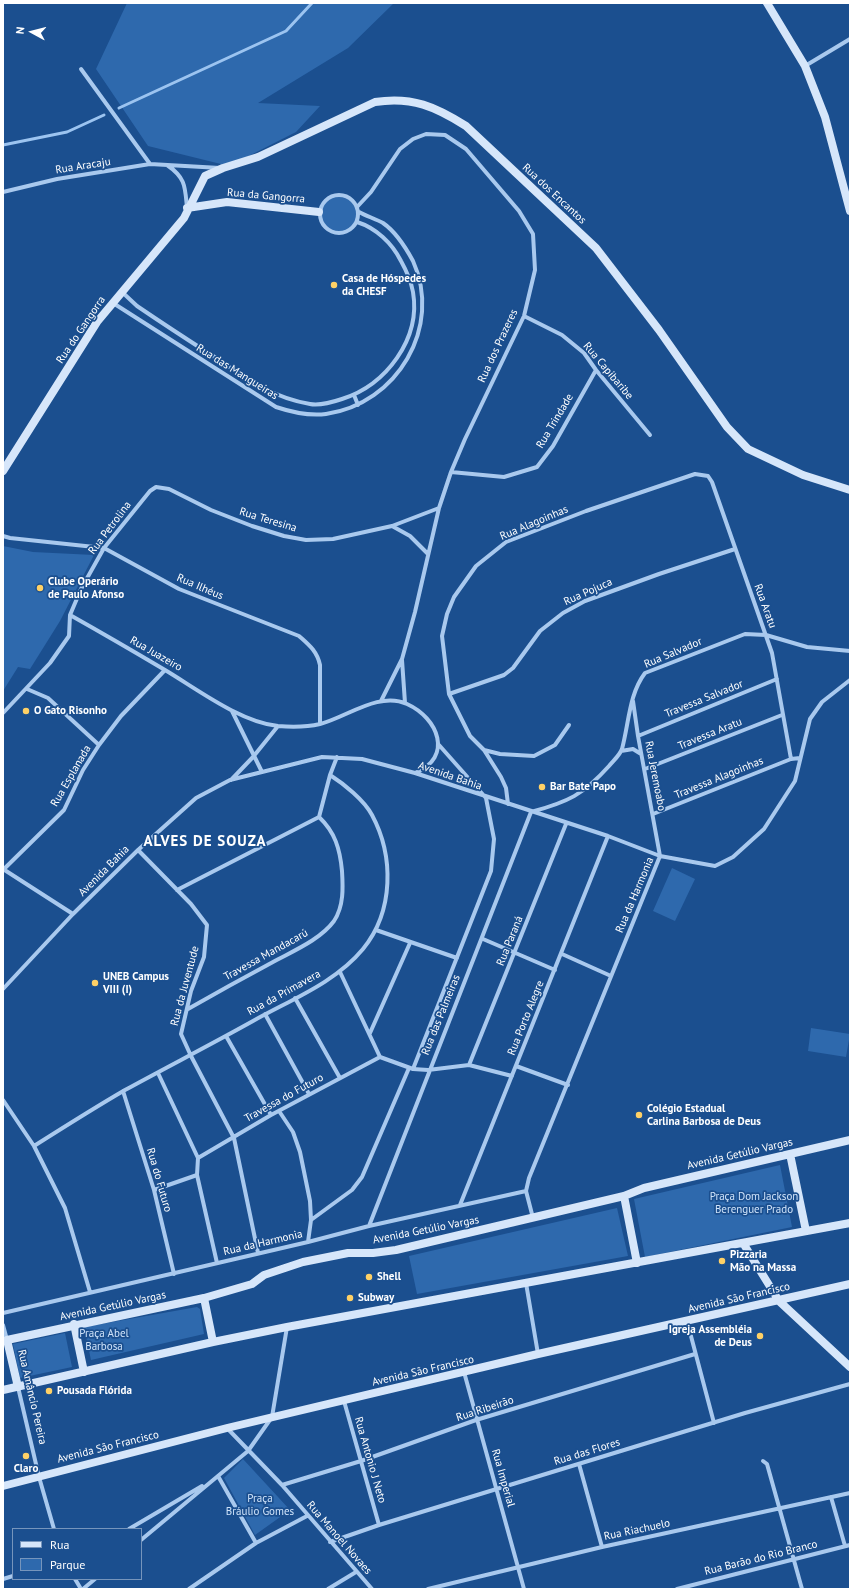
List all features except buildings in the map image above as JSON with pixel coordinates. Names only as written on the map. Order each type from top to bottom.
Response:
[{"type":"street","points":[[767,3],[805,66],[825,117],[850,211]]},
{"type":"street","points":[[805,66],[850,39]]},
{"type":"street","points":[[81,69],[150,164]]},
{"type":"street","name":"Rua dos Encantos","points":[[188,208],[205,176],[223,168],[258,157],[375,102],[388,100],[416,102],[444,112],[466,126],[596,248],[659,330],[727,427],[748,449],[803,475],[850,490]]},
{"type":"street","name":"Rua dos Prazeres","points":[[357,206],[371,192],[400,150],[413,139],[426,134],[445,136],[466,149],[519,210],[533,234],[535,270],[524,316],[465,439],[451,472],[439,508],[402,659],[381,701]]},
{"type":"street","name":"Rua Aracaju","points":[[3,192],[57,179],[150,164],[223,168]]},
{"type":"street","points":[[167,165],[178,173],[182,179],[188,208]]},
{"type":"street","points":[[336,194],[348,197],[357,206],[359,212],[357,222],[351,230],[344,234],[336,234],[323,227],[319,212],[324,200],[336,194]]},
{"type":"street","name":"Rua da Gangorra","points":[[188,208],[227,202],[319,212]]},
{"type":"street","name":"Rua do Gangorra","points":[[3,471],[97,322],[184,218],[188,208]]},
{"type":"street","name":"Rua das Mangueiras","points":[[113,303],[226,377],[276,407],[289,411],[311,414],[326,414],[358,405],[376,395],[394,379],[402,368],[418,338],[422,312],[422,290],[416,268],[406,247],[384,224],[359,212]]},
{"type":"street","name":"Rua das Mangueiras","points":[[122,291],[137,306],[248,381],[287,399],[312,405],[334,402],[354,395],[368,387],[388,372],[409,335],[413,292],[407,272],[397,253],[384,237],[366,224],[357,222]]},
{"type":"street","points":[[397,253],[406,247]]},
{"type":"street","name":"Rua Capibaribe","points":[[524,316],[562,335],[584,353],[596,370],[650,435]]},
{"type":"street","points":[[409,335],[418,338]]},
{"type":"street","points":[[226,377],[232,369]]},
{"type":"street","name":"Rua Trindade","points":[[451,472],[504,477],[537,467],[553,446],[596,370]]},
{"type":"street","points":[[388,372],[394,379]]},
{"type":"street","points":[[354,395],[358,405]]},
{"type":"street","points":[[311,414],[312,405]]},
{"type":"street","name":"Rua Aratu","points":[[694,474],[708,476],[712,482],[766,635],[772,653],[791,759]]},
{"type":"street","name":"Rua Alagoinhas","points":[[508,804],[506,788],[501,777],[484,750],[470,736],[449,694],[442,636],[447,614],[454,597],[476,566],[506,542],[586,511],[694,474]]},
{"type":"street","name":"Rua Petrolina","points":[[3,713],[27,689],[50,662],[69,636],[70,615],[81,589],[104,548],[150,491],[156,487],[169,489]]},
{"type":"street","name":"Rua Teresina","points":[[169,489],[211,510],[252,526],[299,539],[333,538],[392,526],[439,508]]},
{"type":"street","points":[[392,526],[410,536],[428,554]]},
{"type":"street","name":"Rua Ilhéus","points":[[3,536],[104,548],[179,589],[299,636],[318,655],[320,665],[320,724]]},
{"type":"street","name":"Rua Pojuca","points":[[449,694],[504,675],[513,668],[540,631],[563,613],[585,601],[659,574],[735,549]]},
{"type":"street","name":"Rua Juazeiro","points":[[70,615],[232,711],[278,726],[298,727],[320,724],[381,701]]},
{"type":"street","name":"Rua Salvador","points":[[531,812],[549,807],[579,795],[594,783],[621,751],[637,683],[645,673],[657,667],[745,634],[766,635],[807,647],[850,651]]},
{"type":"street","name":"Rua dos Prazeres","points":[[402,659],[405,703]]},
{"type":"street","name":"Rua Esplanada","points":[[3,869],[64,810],[83,770],[99,745],[121,716],[165,670]]},
{"type":"street","name":"Travessa Salvador","points":[[638,736],[777,679]]},
{"type":"street","name":"Rua da Harmonia","points":[[3,1313],[174,1274],[369,1226],[438,1212],[460,1205],[526,1191],[529,1178],[660,856],[680,858],[708,866],[716,866],[733,857],[764,829],[795,781],[810,719],[822,702],[850,680]]},
{"type":"street","points":[[27,689],[48,698],[99,745]]},
{"type":"street","name":"Rua Jeremoabo","points":[[633,698],[638,736],[660,856]]},
{"type":"street","points":[[381,701],[405,703],[417,709],[427,719],[436,734],[440,745],[486,798]]},
{"type":"street","points":[[232,711],[253,758],[262,772]]},
{"type":"street","name":"Travessa Aratu","points":[[645,769],[782,715]]},
{"type":"street","points":[[484,750],[500,754],[534,756],[555,745],[569,725]]},
{"type":"street","name":"Avenida Bahia","points":[[230,780],[253,758],[278,726]]},
{"type":"street","points":[[415,773],[426,769],[434,760],[440,745]]},
{"type":"street","points":[[621,751],[632,749],[642,754]]},
{"type":"street","name":"Avenida Bahia","points":[[4,986],[73,914],[138,850],[196,798],[230,780],[322,757],[362,759],[415,773],[486,798],[608,836],[660,856]]},
{"type":"street","points":[[177,890],[319,817],[330,776],[337,757]]},
{"type":"street","name":"Travessa Alagoinhas","points":[[653,814],[791,759],[800,758]]},
{"type":"street","name":"Rua da Primavera","points":[[34,1146],[123,1091],[191,1056],[340,972],[363,949],[376,930],[388,890],[388,869],[383,840],[371,814],[345,785],[330,776]]},
{"type":"street","name":"Rua das Palmeiras","points":[[311,1220],[352,1190],[362,1177],[411,1068],[457,958],[491,871],[494,839],[486,798]]},
{"type":"street","name":"Rua das Palmeiras","points":[[369,1226],[428,1070],[483,939],[531,812]]},
{"type":"street","name":"Travessa Mandacarú","points":[[188,1009],[314,939],[334,921],[340,906],[343,891],[341,855],[336,838],[329,826],[319,817]]},
{"type":"street","name":"Rua Paraná","points":[[469,1065],[566,824]]},
{"type":"street","name":"Rua Porto Alegre","points":[[460,1205],[562,954],[608,836]]},
{"type":"street","name":"Rua da Juventude","points":[[138,850],[191,904],[207,925],[204,957],[191,991],[181,1034],[234,1138],[258,1253]]},
{"type":"street","points":[[3,869],[73,914]]},
{"type":"street","points":[[376,930],[457,958]]},
{"type":"street","points":[[483,939],[514,954],[555,970]]},
{"type":"street","points":[[370,1033],[410,943]]},
{"type":"street","points":[[562,954],[611,976]]},
{"type":"street","points":[[340,972],[380,1057],[411,1068],[428,1070],[469,1065],[512,1076]]},
{"type":"street","points":[[295,998],[340,1078]]},
{"type":"street","points":[[265,1014],[309,1094]]},
{"type":"street","points":[[226,1036],[271,1115]]},
{"type":"street","name":"Travessa do Futuro","points":[[198,1158],[271,1115],[380,1057]]},
{"type":"street","points":[[516,1066],[568,1085]]},
{"type":"street","points":[[158,1073],[198,1158],[197,1175],[217,1263]]},
{"type":"street","name":"Rua do Futuro","points":[[123,1091],[154,1190],[174,1274]]},
{"type":"street","points":[[3,1100],[34,1146],[65,1208],[90,1292]]},
{"type":"street","points":[[279,1111],[293,1132],[300,1152],[310,1201],[311,1220],[308,1242]]},
{"type":"street","name":"Avenida Getúlio Vargas","points":[[7,1340],[74,1324],[204,1298],[252,1284],[264,1275],[303,1262],[348,1253],[373,1253],[396,1250],[624,1196],[644,1188],[850,1140]]},
{"type":"street","points":[[790,1154],[806,1231]]},
{"type":"street","points":[[154,1190],[197,1175]]},
{"type":"street","points":[[526,1191],[533,1218]]},
{"type":"street","points":[[624,1196],[637,1263]]},
{"type":"street","points":[[3,1390],[213,1342],[287,1327],[850,1223]]},
{"type":"street","points":[[743,1243],[780,1301],[850,1367]]},
{"type":"street","points":[[526,1284],[538,1354]]},
{"type":"street","name":"Avenida São Francisco","points":[[3,1486],[272,1417],[538,1354],[780,1301],[850,1284]]},
{"type":"street","points":[[204,1298],[213,1342]]},
{"type":"street","points":[[687,1321],[714,1423]]},
{"type":"street","points":[[74,1324],[84,1372]]},
{"type":"street","points":[[3,1325],[7,1340]]},
{"type":"street","points":[[131,1528],[212,1480],[248,1451],[272,1417],[287,1327]]},
{"type":"street","name":"Rua Amâncio Pereira","points":[[7,1340],[39,1477],[54,1528]]},
{"type":"street","name":"Rua Ribeirão","points":[[282,1485],[361,1461],[476,1420],[695,1354]]},
{"type":"street","name":"Rua Imperial","points":[[464,1372],[476,1420],[498,1490],[524,1589]]},
{"type":"street","name":"Rua das Flores","points":[[330,1542],[379,1525],[498,1490],[579,1464],[850,1384]]},
{"type":"street","name":"Rua Antonio J Neto","points":[[344,1401],[379,1525]]},
{"type":"street","name":"Rua Manoel Novaes","points":[[227,1428],[282,1485],[307,1516],[372,1589]]},
{"type":"street","points":[[763,1461],[767,1464],[795,1559],[802,1589]]},
{"type":"street","points":[[579,1464],[602,1547]]},
{"type":"street","points":[[218,1476],[256,1543]]},
{"type":"street","points":[[142,1539],[212,1480]]},
{"type":"street","name":"Rua Riachuelo","points":[[428,1589],[602,1547],[850,1493]]},
{"type":"street","points":[[831,1497],[848,1546]]},
{"type":"street","points":[[189,1589],[256,1543],[307,1516]]},
{"type":"street","name":"Rua Barão do Rio Branco","points":[[677,1589],[848,1546]]},
{"type":"street","points":[[328,1589],[356,1572]]},
{"type":"street","points":[[75,1580],[82,1589],[94,1580]]},
{"type":"green space","points":[[127,3],[394,3],[348,48],[258,103],[320,106],[296,132],[229,166],[148,146],[96,69]]},
{"type":"green space","points":[[339,196],[349,199],[354,204],[357,214],[354,224],[349,229],[339,232],[329,229],[324,224],[321,214],[324,204],[329,199]]},
{"type":"green space","name":"Clube Operário de Paulo Afonso","points":[[3,546],[33,552],[94,555],[60,621],[30,669],[18,667],[3,691]]},
{"type":"green space","points":[[672,868],[695,879],[675,921],[653,911]]},
{"type":"green space","points":[[811,1028],[850,1034],[846,1057],[808,1051]]},
{"type":"green space","name":"Praça Dom Jackson Berenguer Prado","points":[[780,1165],[792,1227],[645,1257],[634,1199]]},
{"type":"green space","points":[[617,1208],[628,1256],[417,1294],[409,1256]]},
{"type":"green space","name":"Praça Abel Barbosa","points":[[197,1307],[200,1309],[204,1334],[91,1360],[84,1327]]},
{"type":"green space","name":"Praça Abel Barbosa","points":[[65,1333],[72,1367],[20,1378],[13,1344]]},
{"type":"green space","name":"Praça Bráulio Gomes","points":[[243,1459],[290,1510],[255,1535],[224,1478]]},
{"type":"waterway","points":[[119,108],[286,31],[312,3]]},
{"type":"waterway","points":[[3,145],[67,132],[104,115]]},
{"type":"place","name":"Casa de Hóspedes da CHESF","points":[[334,285]]},
{"type":"place","name":"Clube Operário de Paulo Afonso","points":[[40,588]]},
{"type":"place","name":"O Gato Risonho","points":[[26,711]]},
{"type":"place","name":"Bar Bate Papo","points":[[542,787]]},
{"type":"place","name":"UNEB Campus VIII (I)","points":[[95,983]]},
{"type":"place","name":"Colégio Estadual Carlina Barbosa de Deus","points":[[639,1115]]},
{"type":"place","name":"Pizzaria Mão na Massa","points":[[722,1261]]},
{"type":"place","name":"Shell","points":[[369,1277]]},
{"type":"place","name":"Subway","points":[[350,1298]]},
{"type":"place","name":"Igreja Assembléia de Deus","points":[[760,1336]]},
{"type":"place","name":"Pousada Flórida","points":[[49,1391]]},
{"type":"place","name":"Claro","points":[[26,1456]]},
{"type":"district","name":"ALVES DE SOUZA","points":[[205,842]]}]
